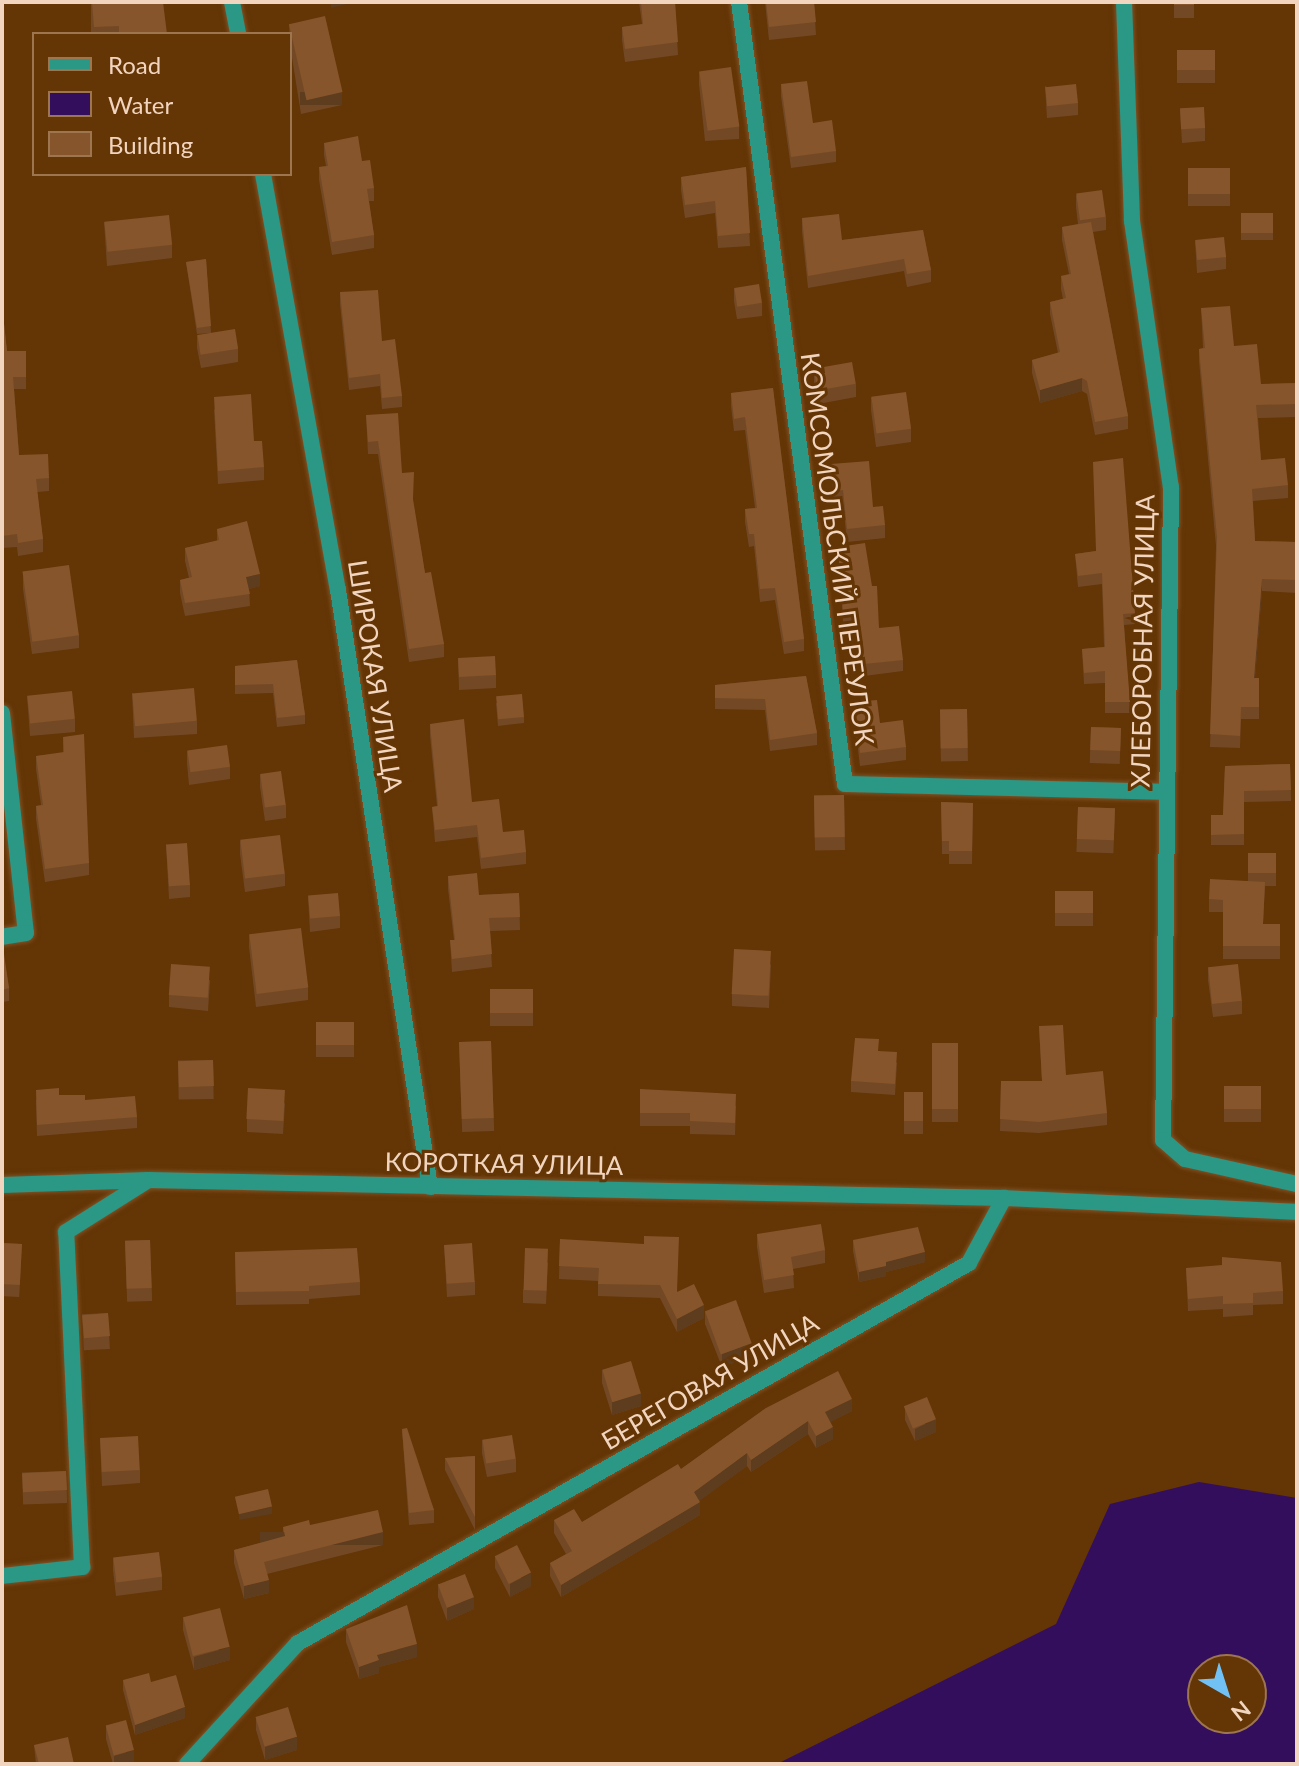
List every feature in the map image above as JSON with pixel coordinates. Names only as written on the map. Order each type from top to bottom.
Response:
[{"type":"street","points":[[232,2],[238,32]]},
{"type":"street","name":"КОМСОМОЛЬСКИЙ ПЕРЕУЛОК","points":[[739,2],[845,784],[1164,792]]},
{"type":"street","name":"ХЛЕБОРОБНАЯ УЛИЦА","points":[[1124,2],[1132,221],[1171,487],[1164,792],[1163,1140],[1185,1159],[1297,1184]]},
{"type":"street","name":"ШИРОКАЯ УЛИЦА","points":[[263,176],[340,605],[430,1187]]},
{"type":"street","points":[[2,713],[26,933],[2,937]]},
{"type":"street","points":[[2,1576],[82,1567],[66,1232],[148,1180]]},
{"type":"street","name":"КОРОТКАЯ УЛИЦА","points":[[2,1185],[148,1180],[1004,1198]]},
{"type":"street","points":[[1004,1198],[1297,1212]]},
{"type":"street","name":"БЕРЕГОВАЯ УЛИЦА","points":[[187,1764],[298,1643],[969,1263],[1004,1198]]},
{"type":"water","points":[[1199,1482],[1297,1498],[1297,1764],[777,1764],[1056,1624],[1110,1504]]},
{"type":"building","points":[[92,2],[163,2],[167,32],[119,32],[119,26],[94,27]]},
{"type":"building","points":[[641,2],[675,2],[678,42],[625,49],[622,27],[643,24]]},
{"type":"building","points":[[766,2],[814,2],[816,22],[769,27]]},
{"type":"building","points":[[1174,2],[1194,2],[1194,5],[1174,5]]},
{"type":"building","points":[[325,16],[343,92],[306,100],[289,24]]},
{"type":"building","points":[[1177,50],[1215,50],[1215,70],[1177,70]]},
{"type":"building","points":[[731,67],[739,126],[708,131],[699,71]]},
{"type":"building","points":[[807,81],[813,123],[832,120],[836,151],[791,157],[781,84]]},
{"type":"building","points":[[1076,84],[1078,103],[1047,106],[1045,87]]},
{"type":"building","points":[[1204,107],[1205,128],[1181,129],[1180,108]]},
{"type":"building","points":[[358,136],[362,161],[370,160],[374,188],[367,189],[374,235],[332,242],[319,167],[328,166],[324,143]]},
{"type":"building","points":[[746,167],[750,233],[718,236],[715,201],[685,205],[681,177]]},
{"type":"building","points":[[1188,168],[1230,168],[1230,194],[1188,194]]},
{"type":"building","points":[[1102,190],[1106,217],[1080,220],[1076,194]]},
{"type":"building","points":[[1241,213],[1273,213],[1273,233],[1241,233]]},
{"type":"building","points":[[839,214],[842,240],[923,230],[931,270],[907,274],[904,259],[808,276],[802,218]]},
{"type":"building","points":[[169,215],[172,245],[107,252],[104,222]]},
{"type":"building","points":[[1091,222],[1128,416],[1095,422],[1087,381],[1082,378],[1040,390],[1032,360],[1060,352],[1050,302],[1066,298],[1061,276],[1071,274],[1062,227]]},
{"type":"building","points":[[1224,237],[1226,257],[1197,260],[1195,240]]},
{"type":"building","points":[[206,259],[211,326],[197,328],[186,262]]},
{"type":"building","points":[[759,284],[762,303],[737,307],[734,288]]},
{"type":"building","points":[[378,290],[382,341],[395,339],[402,396],[382,398],[380,374],[349,378],[340,292]]},
{"type":"building","points":[[2,305],[7,351],[26,351],[26,377],[13,377],[19,455],[48,454],[49,478],[36,479],[43,539],[18,543],[17,534],[2,536]]},
{"type":"building","points":[[1230,306],[1234,346],[1257,344],[1261,384],[1297,383],[1297,404],[1256,405],[1261,460],[1285,458],[1288,485],[1252,489],[1255,541],[1297,542],[1297,580],[1262,579],[1254,678],[1259,678],[1259,707],[1241,707],[1240,736],[1210,734],[1217,537],[1199,349],[1205,348],[1201,308]]},
{"type":"building","points":[[235,329],[238,349],[201,355],[197,335]]},
{"type":"building","points":[[852,362],[856,384],[817,390],[814,369]]},
{"type":"building","points":[[773,388],[804,639],[784,642],[775,588],[760,589],[754,534],[749,534],[745,509],[757,508],[745,417],[734,419],[731,393]]},
{"type":"building","points":[[906,392],[911,429],[876,434],[871,397]]},
{"type":"building","points":[[251,394],[254,441],[262,441],[264,467],[218,471],[214,397]]},
{"type":"building","points":[[398,413],[402,473],[414,472],[413,499],[425,573],[431,572],[444,644],[409,649],[378,441],[368,442],[366,415]]},
{"type":"building","points":[[1123,458],[1135,613],[1123,614],[1130,702],[1105,702],[1105,671],[1084,673],[1082,649],[1105,647],[1102,573],[1078,576],[1075,554],[1096,551],[1093,462]]},
{"type":"building","points":[[869,461],[873,507],[883,506],[885,525],[847,529],[843,490],[834,491],[831,464]]},
{"type":"building","points":[[247,521],[260,574],[246,577],[250,594],[185,603],[180,580],[192,577],[185,548],[219,540],[217,529]]},
{"type":"building","points":[[865,543],[872,586],[877,586],[879,628],[899,626],[903,660],[864,664],[858,609],[843,610],[838,547]]},
{"type":"building","points":[[69,565],[79,635],[32,642],[22,572]]},
{"type":"building","points":[[495,656],[496,675],[459,677],[458,658]]},
{"type":"building","points":[[297,660],[305,715],[277,718],[273,684],[235,685],[235,666]]},
{"type":"building","points":[[806,676],[817,733],[770,740],[765,699],[715,698],[715,685]]},
{"type":"building","points":[[194,688],[197,721],[135,726],[132,693]]},
{"type":"building","points":[[72,691],[75,719],[30,724],[27,696]]},
{"type":"building","points":[[522,694],[524,717],[498,719],[496,696]]},
{"type":"building","points":[[877,700],[880,723],[903,720],[906,747],[860,753],[854,702]]},
{"type":"building","points":[[940,709],[967,709],[968,748],[941,748]]},
{"type":"building","points":[[464,719],[472,802],[499,799],[503,832],[524,830],[526,852],[481,858],[477,825],[435,830],[432,807],[438,806],[430,724]]},
{"type":"building","points":[[1091,727],[1121,728],[1120,751],[1090,750]]},
{"type":"building","points":[[84,734],[89,863],[45,869],[36,806],[43,805],[36,756],[64,752],[63,737]]},
{"type":"building","points":[[227,745],[230,767],[190,772],[187,751]]},
{"type":"building","points":[[1290,764],[1291,790],[1244,791],[1244,834],[1211,835],[1211,815],[1223,815],[1225,766]]},
{"type":"building","points":[[281,771],[286,805],[265,808],[260,774]]},
{"type":"building","points":[[844,795],[845,837],[815,838],[814,796]]},
{"type":"building","points":[[941,802],[973,803],[972,851],[949,851],[949,841],[942,841]]},
{"type":"building","points":[[1078,807],[1115,808],[1114,840],[1077,839]]},
{"type":"building","points":[[280,835],[285,874],[245,879],[240,840]]},
{"type":"building","points":[[187,843],[190,885],[169,886],[166,844]]},
{"type":"building","points":[[1248,853],[1276,853],[1276,873],[1248,873]]},
{"type":"building","points":[[477,873],[479,895],[519,893],[520,917],[489,918],[492,954],[452,959],[450,940],[455,940],[448,876]]},
{"type":"building","points":[[1210,879],[1265,882],[1263,924],[1280,924],[1280,946],[1223,946],[1223,900],[1209,899]]},
{"type":"building","points":[[1055,891],[1093,891],[1093,913],[1055,913]]},
{"type":"building","points":[[338,893],[340,916],[310,919],[308,896]]},
{"type":"building","points":[[301,928],[308,988],[257,994],[249,934]]},
{"type":"building","points":[[2,947],[9,988],[2,990]]},
{"type":"building","points":[[734,949],[771,951],[769,996],[732,994]]},
{"type":"building","points":[[171,964],[210,967],[208,998],[169,995]]},
{"type":"building","points":[[1238,964],[1242,1001],[1212,1004],[1208,967]]},
{"type":"building","points":[[490,989],[533,989],[533,1013],[490,1013]]},
{"type":"building","points":[[316,1022],[354,1022],[354,1045],[316,1045]]},
{"type":"building","points":[[1063,1025],[1066,1075],[1103,1071],[1107,1113],[1039,1122],[1000,1119],[1001,1081],[1042,1081],[1039,1026]]},
{"type":"building","points":[[855,1038],[879,1039],[878,1051],[897,1052],[895,1084],[851,1081]]},
{"type":"building","points":[[491,1041],[494,1118],[462,1119],[459,1042]]},
{"type":"building","points":[[932,1043],[958,1043],[958,1109],[932,1109]]},
{"type":"building","points":[[213,1060],[214,1086],[179,1087],[178,1061]]},
{"type":"building","points":[[1224,1086],[1261,1086],[1261,1109],[1224,1109]]},
{"type":"building","points":[[59,1088],[59,1095],[85,1095],[85,1100],[135,1096],[137,1117],[37,1125],[36,1090]]},
{"type":"building","points":[[248,1088],[285,1090],[283,1121],[246,1119]]},
{"type":"building","points":[[640,1089],[736,1094],[735,1123],[690,1121],[690,1113],[640,1113]]},
{"type":"building","points":[[904,1092],[923,1092],[923,1121],[904,1121]]},
{"type":"building","points":[[821,1224],[825,1250],[791,1257],[794,1275],[764,1280],[757,1234]]},
{"type":"building","points":[[918,1227],[925,1252],[859,1272],[853,1240]]},
{"type":"building","points":[[644,1236],[679,1237],[677,1292],[694,1284],[704,1305],[677,1319],[660,1285],[598,1284],[599,1268],[559,1266],[560,1239],[644,1244]]},
{"type":"building","points":[[150,1240],[152,1288],[127,1289],[125,1241]]},
{"type":"building","points":[[2,1243],[22,1244],[20,1285],[2,1284]]},
{"type":"building","points":[[472,1243],[475,1282],[447,1284],[444,1245]]},
{"type":"building","points":[[357,1248],[360,1282],[309,1286],[309,1291],[236,1292],[235,1252]]},
{"type":"building","points":[[525,1248],[548,1249],[547,1291],[524,1290]]},
{"type":"building","points":[[1222,1257],[1281,1262],[1283,1291],[1253,1293],[1253,1303],[1223,1304],[1223,1296],[1188,1299],[1186,1268],[1222,1265]]},
{"type":"building","points":[[736,1300],[752,1343],[721,1355],[705,1311]]},
{"type":"building","points":[[108,1313],[110,1336],[84,1338],[82,1315]]},
{"type":"building","points":[[631,1361],[641,1394],[612,1402],[602,1370]]},
{"type":"building","points":[[838,1371],[852,1399],[825,1412],[833,1427],[816,1436],[808,1421],[751,1460],[747,1453],[694,1492],[700,1502],[561,1585],[550,1563],[572,1551],[554,1520],[574,1509],[582,1522],[678,1464],[681,1469],[766,1408]]},
{"type":"building","points":[[927,1397],[936,1419],[913,1429],[904,1406]]},
{"type":"building","points":[[407,1428],[434,1510],[409,1513],[402,1429]]},
{"type":"building","points":[[512,1435],[516,1459],[486,1463],[482,1440]]},
{"type":"building","points":[[138,1436],[140,1470],[102,1472],[100,1438]]},
{"type":"building","points":[[475,1456],[475,1517],[445,1458]]},
{"type":"building","points":[[66,1471],[67,1490],[23,1492],[22,1473]]},
{"type":"building","points":[[268,1489],[272,1507],[239,1514],[235,1497]]},
{"type":"building","points":[[378,1510],[383,1532],[264,1562],[269,1580],[244,1586],[234,1550],[285,1536],[283,1527],[309,1520],[310,1525]]},
{"type":"building","points":[[517,1545],[531,1573],[509,1584],[495,1556]]},
{"type":"building","points":[[159,1552],[162,1577],[116,1582],[113,1558]]},
{"type":"building","points":[[465,1574],[474,1597],[447,1608],[438,1584]]},
{"type":"building","points":[[407,1605],[417,1644],[377,1655],[379,1660],[359,1667],[346,1629]]},
{"type":"building","points":[[220,1608],[230,1647],[193,1656],[183,1617]]},
{"type":"building","points":[[149,1673],[151,1682],[176,1675],[185,1707],[135,1725],[123,1680]]},
{"type":"building","points":[[288,1707],[297,1737],[265,1747],[255,1717]]},
{"type":"building","points":[[126,1720],[134,1750],[114,1755],[106,1725]]},
{"type":"building","points":[[68,1737],[74,1764],[39,1764],[34,1745]]}]
